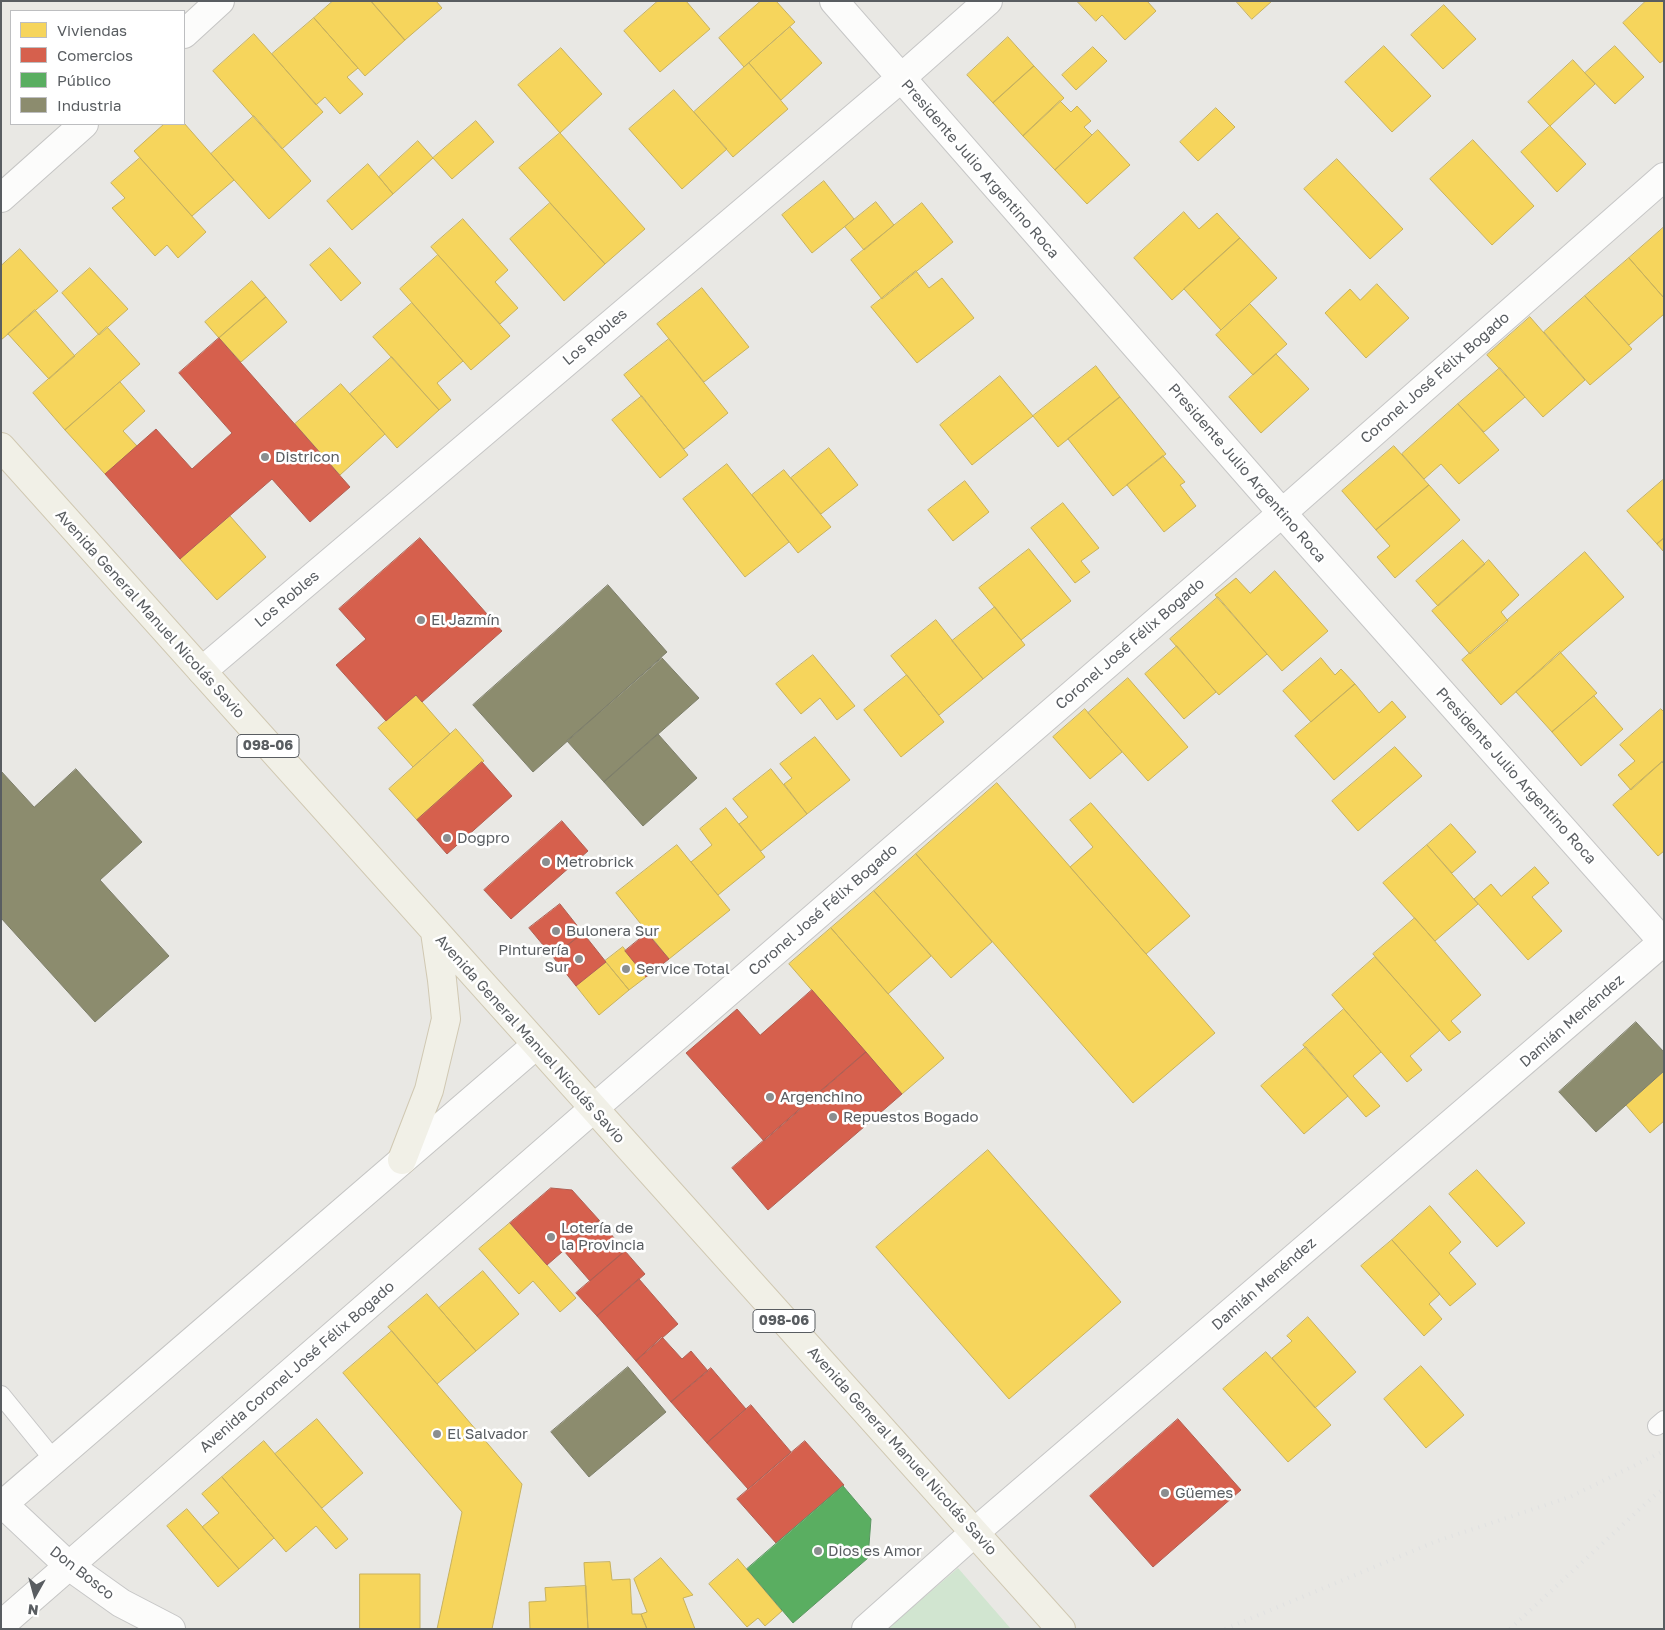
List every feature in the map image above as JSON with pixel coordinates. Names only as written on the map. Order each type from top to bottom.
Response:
[{"type":"main road","name":"Avenida General Manuel Nicolás Savio","points":[[1,447],[1061,1629]]},
{"type":"main road","points":[[402,1160],[429,1090],[446,1019],[435,932]]},
{"type":"street","points":[[185,33],[220,1]]},
{"type":"street","name":"Presidente Julio Argentino Roca","points":[[834,1],[900,79],[1282,513],[1663,942]]},
{"type":"street","name":"Los Robles","points":[[202,671],[900,79],[988,1]]},
{"type":"street","points":[[1,198],[83,125]]},
{"type":"street","name":"Coronel José Félix Bogado","points":[[593,1109],[1282,513],[1664,177]]},
{"type":"street","name":"Damián Menéndez","points":[[866,1629],[975,1532],[1663,942]]},
{"type":"street","points":[[2,1504],[536,1045]]},
{"type":"street","name":"Avenida Coronel José Félix Bogado","points":[[1,1625],[593,1109]]},
{"type":"street","name":"Don Bosco","points":[[2,1504],[69,1566],[121,1603],[171,1629]]},
{"type":"lane","points":[[1,1396],[54,1460]]},
{"type":"green space","points":[[958,1568],[1011,1629],[887,1629]]},
{"type":"building: Viviendas","points":[[333,1],[371,1],[405,40],[365,76],[314,18]]},
{"type":"building: Viviendas","points":[[371,1],[436,1],[442,8],[405,40]]},
{"type":"building: Viviendas","points":[[658,1],[686,1],[710,29],[660,72],[624,31]]},
{"type":"building: Viviendas","points":[[761,1],[776,1],[795,22],[744,67],[719,38]]},
{"type":"building: Viviendas","points":[[1077,1],[1147,1],[1156,11],[1125,40],[1102,15],[1096,21]]},
{"type":"building: Viviendas","points":[[1236,1],[1272,1],[1252,19]]},
{"type":"building: Viviendas","points":[[1646,1],[1664,1],[1664,60],[1660,63],[1623,23]]},
{"type":"building: Viviendas","points":[[1444,5],[1476,39],[1443,69],[1411,35]]},
{"type":"building: Viviendas","points":[[314,18],[358,68],[347,77],[363,94],[340,114],[325,97],[316,105],[272,54]]},
{"type":"building: Viviendas","points":[[790,27],[822,63],[781,100],[749,63]]},
{"type":"building: Viviendas","points":[[254,34],[323,112],[282,149],[213,71]]},
{"type":"building: Viviendas","points":[[1008,37],[1034,66],[993,103],[967,75]]},
{"type":"building: Viviendas","points":[[1384,46],[1431,96],[1392,132],[1345,82]]},
{"type":"building: Viviendas","points":[[1615,46],[1644,77],[1615,104],[1585,73]]},
{"type":"building: Viviendas","points":[[1093,47],[1107,61],[1076,90],[1062,75]]},
{"type":"building: Viviendas","points":[[561,48],[602,94],[560,133],[518,85]]},
{"type":"building: Viviendas","points":[[1573,60],[1595,84],[1550,126],[1528,102]]},
{"type":"building: Viviendas","points":[[749,63],[788,109],[733,157],[694,112]]},
{"type":"building: Viviendas","points":[[1034,66],[1064,98],[1023,136],[993,103]]},
{"type":"building: Viviendas","points":[[674,90],[727,149],[682,189],[629,129]]},
{"type":"building: Viviendas","points":[[1060,101],[1071,112],[1077,106],[1091,121],[1084,127],[1092,135],[1055,170],[1023,136]]},
{"type":"building: Viviendas","points":[[1216,108],[1235,127],[1198,161],[1180,142]]},
{"type":"building: Viviendas","points":[[254,116],[311,181],[269,219],[211,154]]},
{"type":"building: Viviendas","points":[[476,121],[494,142],[452,179],[433,158]]},
{"type":"building: Viviendas","points":[[185,124],[234,180],[192,216],[134,151],[163,125]]},
{"type":"building: Viviendas","points":[[1550,126],[1586,164],[1557,192],[1521,152]]},
{"type":"building: Viviendas","points":[[1098,130],[1130,165],[1087,204],[1055,170]]},
{"type":"building: Viviendas","points":[[560,133],[645,229],[605,264],[519,168]]},
{"type":"building: Viviendas","points":[[1473,140],[1534,206],[1492,245],[1430,179]]},
{"type":"building: Viviendas","points":[[418,141],[433,158],[393,194],[379,177]]},
{"type":"building: Viviendas","points":[[140,158],[206,232],[178,258],[167,245],[155,256],[112,208],[125,198],[111,183]]},
{"type":"building: Viviendas","points":[[1337,159],[1403,229],[1370,259],[1304,189]]},
{"type":"building: Viviendas","points":[[368,164],[393,194],[352,230],[327,201]]},
{"type":"building: Viviendas","points":[[824,181],[854,219],[812,253],[782,215]]},
{"type":"building: Viviendas","points":[[876,202],[894,225],[864,250],[845,227]]},
{"type":"building: Viviendas","points":[[550,203],[605,264],[564,301],[510,239]]},
{"type":"building: Viviendas","points":[[922,203],[953,242],[882,299],[851,260]]},
{"type":"building: Viviendas","points":[[1184,212],[1199,229],[1217,213],[1240,238],[1172,300],[1134,258]]},
{"type":"building: Viviendas","points":[[463,219],[508,270],[495,282],[518,308],[500,324],[431,247]]},
{"type":"building: Viviendas","points":[[1664,227],[1664,298],[1629,258]]},
{"type":"building: Viviendas","points":[[1240,238],[1277,278],[1221,330],[1184,289]]},
{"type":"building: Viviendas","points":[[330,248],[361,283],[341,301],[310,265]]},
{"type":"building: Viviendas","points":[[20,249],[58,291],[1,340],[1,266]]},
{"type":"building: Viviendas","points":[[438,255],[510,336],[471,370],[400,289]]},
{"type":"building: Viviendas","points":[[1629,258],[1664,298],[1664,314],[1629,345],[1585,296]]},
{"type":"building: Viviendas","points":[[90,268],[128,309],[99,335],[62,293]]},
{"type":"building: Viviendas","points":[[916,271],[929,288],[942,278],[974,318],[917,363],[871,307]]},
{"type":"building: Viviendas","points":[[252,281],[266,297],[219,338],[205,322]]},
{"type":"building: Viviendas","points":[[1377,284],[1409,318],[1366,358],[1325,313],[1350,289],[1360,300]]},
{"type":"building: Viviendas","points":[[702,288],[749,347],[704,382],[657,324]]},
{"type":"building: Viviendas","points":[[1585,296],[1632,349],[1590,385],[1544,332]]},
{"type":"building: Viviendas","points":[[266,297],[287,322],[241,362],[219,338]]},
{"type":"building: Viviendas","points":[[412,303],[463,361],[437,383],[451,400],[439,410],[373,337]]},
{"type":"building: Viviendas","points":[[1250,304],[1287,344],[1253,375],[1216,335]]},
{"type":"building: Viviendas","points":[[35,310],[75,356],[49,379],[8,334]]},
{"type":"building: Viviendas","points":[[1530,317],[1585,380],[1543,417],[1487,355]]},
{"type":"building: Viviendas","points":[[107,327],[140,364],[65,430],[33,393]]},
{"type":"building: Viviendas","points":[[669,339],[728,413],[684,449],[624,375]]},
{"type":"building: Viviendas","points":[[1276,354],[1309,389],[1261,433],[1229,397]]},
{"type":"building: Viviendas","points":[[392,357],[439,410],[397,448],[350,394]]},
{"type":"building: Viviendas","points":[[1096,366],[1120,397],[1058,447],[1033,416]]},
{"type":"building: Viviendas","points":[[1500,368],[1525,397],[1484,432],[1458,404]]},
{"type":"building: Viviendas","points":[[1000,376],[1033,416],[972,465],[940,425]]},
{"type":"building: Viviendas","points":[[120,382],[145,411],[123,431],[137,446],[105,474],[65,430]]},
{"type":"building: Viviendas","points":[[341,384],[385,434],[340,475],[295,424]]},
{"type":"building: Viviendas","points":[[642,396],[688,455],[660,478],[612,420]]},
{"type":"building: Viviendas","points":[[1120,397],[1166,454],[1113,496],[1068,439]]},
{"type":"building: Viviendas","points":[[1458,404],[1499,450],[1459,484],[1441,464],[1424,479],[1402,454]]},
{"type":"building: Viviendas","points":[[1394,446],[1429,485],[1376,530],[1342,491]]},
{"type":"building: Viviendas","points":[[829,448],[858,485],[821,514],[791,478]]},
{"type":"building: Viviendas","points":[[1163,456],[1185,482],[1180,485],[1196,506],[1164,532],[1127,485]]},
{"type":"building: Viviendas","points":[[727,464],[789,542],[745,577],[683,499]]},
{"type":"building: Viviendas","points":[[784,470],[831,527],[798,553],[752,495]]},
{"type":"building: Viviendas","points":[[1664,479],[1664,538],[1657,544],[1627,511]]},
{"type":"building: Viviendas","points":[[965,481],[989,512],[953,541],[928,510]]},
{"type":"building: Viviendas","points":[[1429,485],[1460,520],[1395,578],[1377,557],[1390,546],[1376,530]]},
{"type":"building: Viviendas","points":[[1063,503],[1099,548],[1081,561],[1090,572],[1075,583],[1031,528]]},
{"type":"building: Viviendas","points":[[230,516],[266,557],[217,600],[180,559]]},
{"type":"building: Viviendas","points":[[1664,538],[1664,552],[1657,544]]},
{"type":"building: Viviendas","points":[[1463,540],[1485,564],[1438,606],[1416,581]]},
{"type":"building: Viviendas","points":[[1029,549],[1071,601],[1021,640],[979,588]]},
{"type":"building: Viviendas","points":[[1585,552],[1624,597],[1501,705],[1462,660]]},
{"type":"building: Viviendas","points":[[1489,560],[1519,595],[1501,612],[1508,621],[1470,654],[1432,611]]},
{"type":"building: Viviendas","points":[[1275,571],[1328,631],[1282,671],[1215,595],[1236,578],[1250,593]]},
{"type":"building: Viviendas","points":[[1218,597],[1267,654],[1219,695],[1170,639]]},
{"type":"building: Viviendas","points":[[995,607],[1025,645],[983,679],[952,641]]},
{"type":"building: Viviendas","points":[[936,620],[983,679],[939,715],[891,656]]},
{"type":"building: Viviendas","points":[[1177,646],[1216,692],[1184,719],[1145,674]]},
{"type":"building: Viviendas","points":[[1560,652],[1597,693],[1552,732],[1516,692]]},
{"type":"building: Viviendas","points":[[813,655],[855,706],[837,720],[820,698],[801,714],[776,684]]},
{"type":"building: Viviendas","points":[[1321,658],[1335,675],[1341,669],[1355,684],[1311,722],[1283,691]]},
{"type":"building: Viviendas","points":[[907,675],[944,722],[901,757],[864,710]]},
{"type":"building: Viviendas","points":[[1128,678],[1188,747],[1148,781],[1088,713]]},
{"type":"building: Viviendas","points":[[1355,684],[1379,713],[1392,701],[1406,717],[1334,780],[1295,736]]},
{"type":"building: Viviendas","points":[[416,695],[450,734],[413,767],[378,728]]},
{"type":"building: Viviendas","points":[[1594,696],[1623,729],[1581,766],[1552,732]]},
{"type":"building: Viviendas","points":[[1085,709],[1122,752],[1090,779],[1053,737]]},
{"type":"building: Viviendas","points":[[1661,709],[1664,712],[1664,760],[1631,790],[1618,775],[1635,761],[1620,745]]},
{"type":"building: Viviendas","points":[[456,729],[484,761],[417,820],[389,789]]},
{"type":"building: Viviendas","points":[[815,737],[850,780],[807,814],[784,784],[792,778],[780,764]]},
{"type":"building: Viviendas","points":[[1395,747],[1422,776],[1358,831],[1332,801]]},
{"type":"building: Viviendas","points":[[1662,762],[1664,764],[1664,851],[1658,856],[1613,805]]},
{"type":"building: Viviendas","points":[[771,769],[807,814],[761,851],[739,824],[748,817],[733,799]]},
{"type":"building: Viviendas","points":[[997,783],[1215,1033],[1133,1103],[916,854]]},
{"type":"building: Viviendas","points":[[1091,803],[1190,916],[1146,954],[1070,867],[1093,847],[1070,820]]},
{"type":"building: Viviendas","points":[[726,808],[765,857],[718,895],[691,862],[712,845],[700,829]]},
{"type":"building: Viviendas","points":[[1451,824],[1476,852],[1452,873],[1427,845]]},
{"type":"building: Viviendas","points":[[677,845],[730,910],[669,959],[616,893]]},
{"type":"building: Viviendas","points":[[1427,845],[1478,904],[1435,941],[1383,883]]},
{"type":"building: Viviendas","points":[[916,854],[992,942],[951,978],[874,891]]},
{"type":"building: Viviendas","points":[[1535,867],[1549,883],[1532,897],[1562,931],[1528,960],[1474,899],[1491,884],[1501,896]]},
{"type":"building: Viviendas","points":[[874,891],[931,956],[888,994],[831,928]]},
{"type":"building: Viviendas","points":[[1415,918],[1481,995],[1451,1021],[1461,1032],[1449,1041],[1373,954]]},
{"type":"building: Viviendas","points":[[831,928],[944,1058],[902,1094],[789,964]]},
{"type":"building: Viviendas","name":"Service Total","points":[[623,947],[646,977],[629,990],[605,961]]},
{"type":"building: Viviendas","points":[[1375,957],[1440,1030],[1410,1056],[1422,1070],[1407,1082],[1332,995]]},
{"type":"building: Viviendas","points":[[606,962],[629,990],[599,1015],[576,986]]},
{"type":"building: Viviendas","points":[[1344,1009],[1381,1052],[1353,1076],[1380,1106],[1366,1117],[1303,1045]]},
{"type":"building: Viviendas","points":[[1306,1047],[1348,1096],[1304,1134],[1261,1086]]},
{"type":"building: Viviendas","points":[[1664,1071],[1664,1121],[1650,1133],[1626,1105]]},
{"type":"building: Viviendas","points":[[988,1150],[1121,1302],[1009,1399],[876,1247]]},
{"type":"building: Viviendas","points":[[1477,1170],[1525,1223],[1497,1247],[1449,1194]]},
{"type":"building: Viviendas","points":[[1430,1206],[1461,1242],[1449,1253],[1476,1284],[1450,1306],[1392,1240]]},
{"type":"building: Viviendas","points":[[510,1223],[576,1298],[560,1312],[533,1281],[519,1294],[479,1249]]},
{"type":"building: Viviendas","points":[[1392,1240],[1440,1294],[1429,1304],[1442,1319],[1424,1336],[1361,1266]]},
{"type":"building: Viviendas","points":[[483,1271],[519,1314],[476,1351],[439,1308]]},
{"type":"building: Viviendas","points":[[427,1294],[476,1351],[437,1384],[388,1327]]},
{"type":"building: Viviendas","points":[[1308,1317],[1356,1372],[1315,1408],[1272,1358],[1292,1341],[1287,1336]]},
{"type":"building: Viviendas","name":"El Salvador","points":[[392,1331],[522,1484],[492,1629],[437,1629],[462,1512],[343,1373]]},
{"type":"building: Viviendas","points":[[1266,1352],[1331,1425],[1288,1462],[1223,1389]]},
{"type":"building: Viviendas","points":[[1421,1366],[1464,1415],[1426,1448],[1384,1399]]},
{"type":"building: Viviendas","points":[[317,1419],[363,1473],[322,1508],[275,1454]]},
{"type":"building: Viviendas","points":[[264,1441],[348,1539],[336,1549],[316,1526],[286,1552],[222,1477]]},
{"type":"building: Viviendas","points":[[222,1477],[274,1538],[239,1569],[202,1527],[219,1513],[202,1494]]},
{"type":"building: Viviendas","points":[[187,1509],[239,1569],[218,1587],[167,1526]]},
{"type":"building: Viviendas","points":[[661,1558],[693,1595],[683,1598],[695,1629],[647,1629],[641,1614],[647,1612],[634,1579]]},
{"type":"building: Viviendas","points":[[738,1559],[782,1611],[765,1626],[758,1618],[747,1627],[709,1584]]},
{"type":"building: Viviendas","points":[[610,1562],[612,1580],[630,1579],[632,1614],[641,1614],[647,1629],[588,1629],[584,1563]]},
{"type":"building: Viviendas","points":[[360,1574],[420,1574],[420,1629],[360,1629]]},
{"type":"building: Viviendas","points":[[586,1586],[588,1629],[530,1629],[529,1602],[546,1601],[545,1588]]},
{"type":"building: Comercios","name":"Districon","points":[[219,338],[350,487],[310,522],[272,479],[180,559],[105,474],[156,429],[192,469],[232,433],[179,373]]},
{"type":"building: Comercios","name":"El Jazmín","points":[[420,538],[502,631],[422,702],[416,695],[386,721],[336,665],[366,639],[339,609]]},
{"type":"building: Comercios","points":[[482,762],[512,796],[447,854],[417,820]]},
{"type":"building: Comercios","name":"Metrobrick","points":[[562,821],[588,851],[511,919],[484,890]]},
{"type":"building: Comercios","name":"Bulonera Sur","points":[[560,904],[583,933],[553,957],[529,928]]},
{"type":"building: Comercios","name":"Pinturería Sur","points":[[583,933],[606,962],[576,986],[553,957]]},
{"type":"building: Comercios","points":[[647,933],[669,959],[646,977],[625,951]]},
{"type":"building: Comercios","name":"Argenchino","points":[[812,990],[866,1052],[764,1141],[686,1053],[737,1009],[760,1035]]},
{"type":"building: Comercios","name":"Repuestos Bogado","points":[[866,1052],[902,1094],[768,1210],[732,1168]]},
{"type":"building: Comercios","name":"Lotería de la Provincia","points":[[551,1188],[572,1190],[599,1220],[547,1265],[510,1223]]},
{"type":"building: Comercios","points":[[599,1220],[625,1251],[590,1281],[564,1251]]},
{"type":"building: Comercios","points":[[625,1251],[645,1274],[597,1316],[576,1293]]},
{"type":"building: Comercios","points":[[639,1279],[678,1324],[636,1361],[597,1316]]},
{"type":"building: Comercios","points":[[662,1337],[682,1359],[691,1351],[708,1371],[671,1402],[636,1361]]},
{"type":"building: Comercios","points":[[711,1368],[746,1409],[707,1443],[671,1402]]},
{"type":"building: Comercios","points":[[751,1405],[791,1452],[748,1489],[707,1443]]},
{"type":"building: Comercios","name":"Güemes","points":[[1178,1419],[1241,1490],[1153,1567],[1090,1496]]},
{"type":"building: Comercios","points":[[805,1441],[844,1485],[776,1543],[737,1499]]},
{"type":"building: Público","name":"Dios es Amor","points":[[843,1486],[871,1519],[868,1558],[793,1623],[747,1569]]},
{"type":"building: Industria","points":[[608,585],[667,652],[533,772],[473,705]]},
{"type":"building: Industria","points":[[662,658],[699,698],[604,782],[567,741]]},
{"type":"building: Industria","points":[[658,734],[697,778],[643,826],[604,782]]},
{"type":"building: Industria","points":[[76,769],[142,842],[100,880],[169,956],[95,1022],[1,918],[1,771],[34,807]]},
{"type":"building: Industria","points":[[1636,1022],[1664,1052],[1664,1071],[1596,1132],[1559,1092]]},
{"type":"building: Industria","points":[[628,1367],[666,1412],[589,1477],[551,1432]]},
{"type":"railway","points":[[1225,1629],[1437,1541],[1570,1497],[1664,1451]]},
{"type":"railway","points":[[1510,1629],[1655,1495],[1664,1489]]},
{"type":"place","name":"Districon","points":[[265,457]]},
{"type":"place","name":"El Jazmín","points":[[421,620]]},
{"type":"place","name":"Dogpro","points":[[447,838]]},
{"type":"place","name":"Metrobrick","points":[[546,862]]},
{"type":"place","name":"Bulonera Sur","points":[[556,931]]},
{"type":"place","name":"Pinturería Sur","points":[[579,959]]},
{"type":"place","name":"Service Total","points":[[626,969]]},
{"type":"place","name":"Argenchino","points":[[770,1097]]},
{"type":"place","name":"Repuestos Bogado","points":[[833,1117]]},
{"type":"place","name":"Lotería de la Provincia","points":[[551,1237]]},
{"type":"place","name":"El Salvador","points":[[437,1434]]},
{"type":"place","name":"Güemes","points":[[1165,1493]]},
{"type":"place","name":"Dios es Amor","points":[[818,1551]]}]
